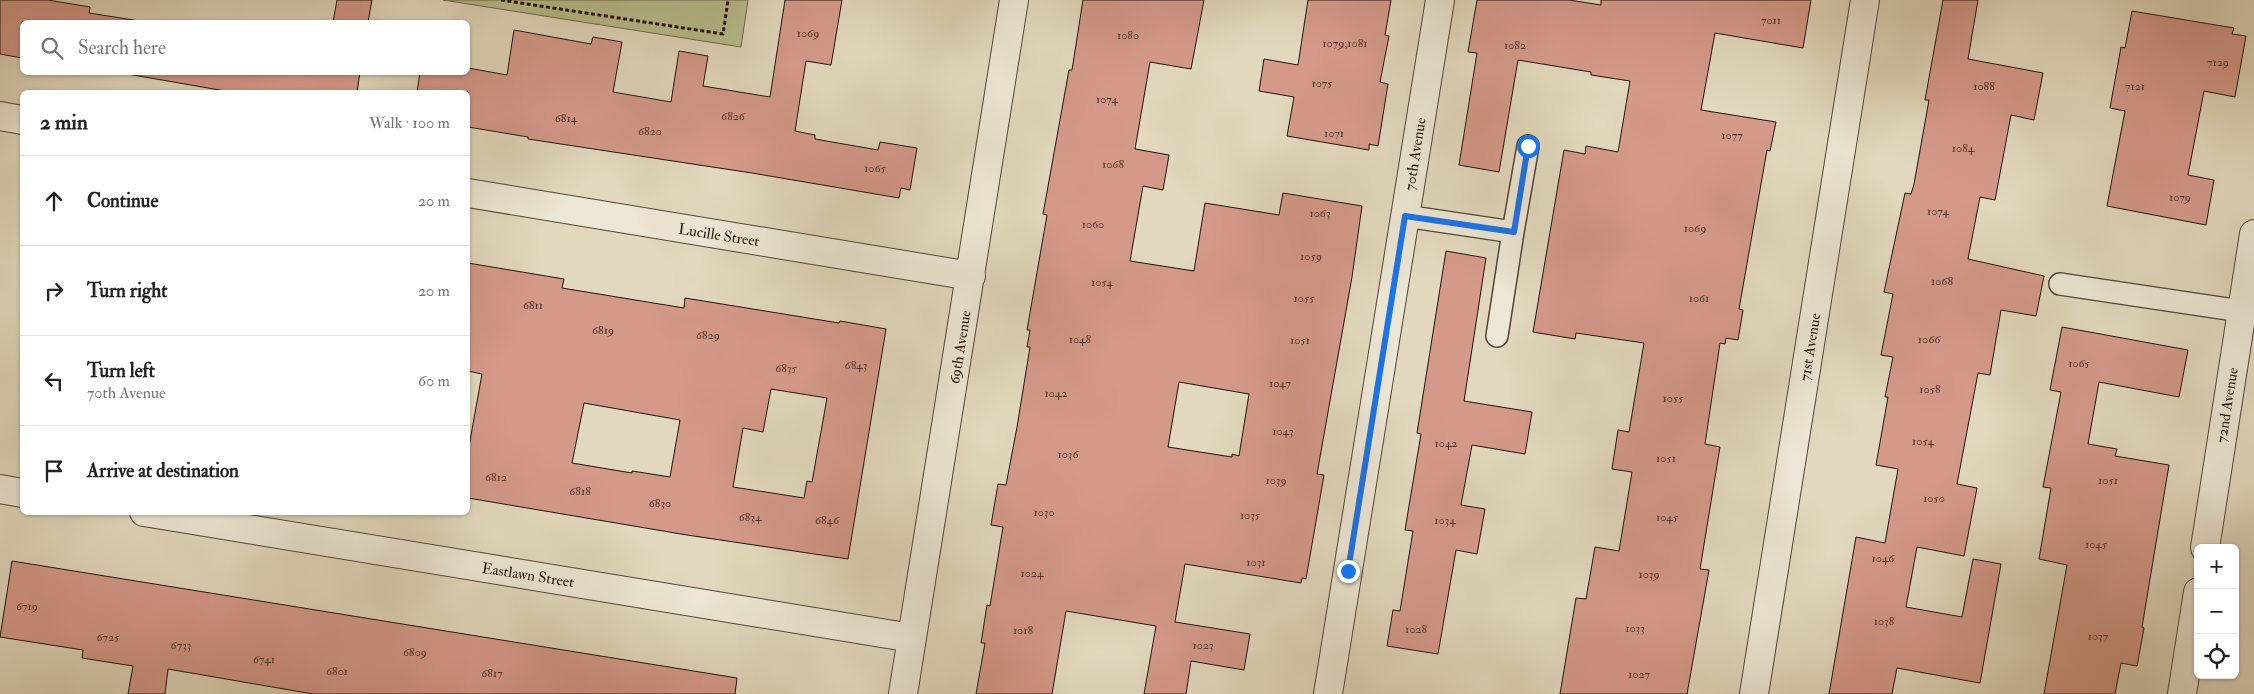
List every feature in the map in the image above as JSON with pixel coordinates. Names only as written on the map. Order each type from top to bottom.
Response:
[{"type":"street","name":"69th Avenue","points":[[903,694],[1014,0]]},
{"type":"street","name":"70th Avenue","points":[[1328,694],[1440,0]]},
{"type":"street","name":"71st Avenue","points":[[1754,694],[1865,0]]},
{"type":"street","points":[[0,116],[20,120]]},
{"type":"street","name":"Lucille Street","points":[[470,193],[971,276]]},
{"type":"street","name":"72nd Avenue","points":[[2206,544],[2254,234]]},
{"type":"street","points":[[0,489],[20,493]]},
{"type":"street","name":"Eastlawn Street","points":[[162,515],[912,638]]},
{"type":"street","points":[[2182,694],[2194,618]]},
{"type":"lane","points":[[1497,336],[1528,146]]},
{"type":"lane","points":[[1405,216],[1514,232]]},
{"type":"lane","points":[[2060,284],[2241,311]]},
{"type":"path","points":[[501,0],[722,34],[728,0]]},
{"type":"green space","points":[[443,0],[748,0],[741,47]]},
{"type":"building","points":[[0,0],[48,0],[90,7],[89,13],[133,20],[20,20],[20,58],[0,54]]},
{"type":"building","points":[[337,0],[372,0],[368,20],[333,20]]},
{"type":"building","points":[[785,0],[842,0],[831,65],[806,61],[795,131],[815,135],[815,139],[878,150],[880,142],[917,148],[910,190],[901,188],[899,198],[752,173],[528,139],[528,137],[470,127],[470,90],[417,90],[420,75],[470,75],[470,68],[507,75],[514,30],[591,44],[593,37],[622,42],[613,92],[671,102],[679,51],[708,56],[703,86],[770,97]]},
{"type":"building","points":[[1083,0],[1204,0],[1191,69],[1150,62],[1135,149],[1169,155],[1163,190],[1143,186],[1130,261],[1194,271],[1205,203],[1279,215],[1283,193],[1362,206],[1352,277],[1317,474],[1324,475],[1306,579],[1302,578],[1301,583],[1185,564],[1175,622],[1250,634],[1244,670],[1191,661],[1186,694],[1144,694],[1156,626],[1066,611],[1052,694],[976,694],[985,643],[981,643],[987,605],[990,606],[1003,527],[991,525],[998,484],[1006,485],[1017,427],[1030,347],[1027,347],[1030,330],[1027,330],[1047,215],[1043,214],[1069,70],[1072,70]],"holes":[[[1179,382],[1249,394],[1239,456],[1232,454],[1232,457],[1168,447]]]},
{"type":"building","points":[[1308,0],[1391,0],[1385,35],[1389,36],[1380,82],[1388,84],[1378,146],[1369,144],[1369,150],[1287,136],[1294,97],[1259,91],[1264,59],[1298,65]]},
{"type":"building","points":[[1477,0],[1569,0],[1601,5],[1601,0],[1811,0],[1803,48],[1715,33],[1701,110],[1776,122],[1770,151],[1767,150],[1739,309],[1743,310],[1738,340],[1726,338],[1725,344],[1720,343],[1705,444],[1720,447],[1700,569],[1709,570],[1687,694],[1560,694],[1576,598],[1586,599],[1595,547],[1619,551],[1632,472],[1612,469],[1618,430],[1629,432],[1644,343],[1576,333],[1575,339],[1533,332],[1564,150],[1585,154],[1586,146],[1618,152],[1630,81],[1591,75],[1591,72],[1518,60],[1499,172],[1459,165],[1477,53],[1468,52]]},
{"type":"building","points":[[1943,0],[1978,0],[1968,59],[2043,73],[2034,120],[2011,115],[1995,200],[1980,197],[1968,259],[2044,276],[2036,316],[2001,310],[1990,375],[1978,373],[1957,484],[1977,488],[1964,556],[1917,547],[1906,607],[1962,617],[1973,559],[2001,564],[1980,683],[1897,668],[1892,694],[1829,694],[1856,537],[1885,543],[1898,469],[1876,465],[1888,397],[1885,397],[1893,357],[1881,355],[1893,294],[1884,292],[1905,193],[1911,194],[1914,184],[1929,100],[1925,100]]},
{"type":"building","points":[[2132,11],[2234,28],[2232,34],[2246,36],[2235,97],[2204,91],[2188,175],[2214,180],[2206,225],[2107,206],[2125,111],[2110,108],[2121,47],[2125,48]]},
{"type":"building","points":[[133,75],[360,75],[357,90],[220,90]]},
{"type":"building","points":[[1446,251],[1486,258],[1464,401],[1532,412],[1525,454],[1472,445],[1461,505],[1485,509],[1477,554],[1456,550],[1438,654],[1387,646],[1393,610],[1400,611],[1413,531],[1405,530],[1421,434],[1417,433]]},
{"type":"building","points":[[470,263],[564,279],[562,288],[684,308],[685,298],[886,329],[848,559],[687,535],[470,498],[470,441],[482,374],[470,371]],"holes":[[[771,389],[827,398],[812,482],[807,481],[804,498],[733,487],[743,428],[763,432]],[[584,403],[680,420],[670,477],[572,463]]]},
{"type":"building","points":[[2062,327],[2188,350],[2179,397],[2099,382],[2088,444],[2117,449],[2115,456],[2169,465],[2137,666],[2121,663],[2115,694],[2044,694],[2067,565],[2039,559],[2051,488],[2043,487],[2061,392],[2050,390]]},
{"type":"building","points":[[12,561],[737,678],[735,694],[313,694],[168,669],[165,694],[128,694],[133,666],[82,658],[83,650],[0,637]]},
{"type":"route","points":[[1348,571],[1405,216],[1514,232],[1528,146]]}]
